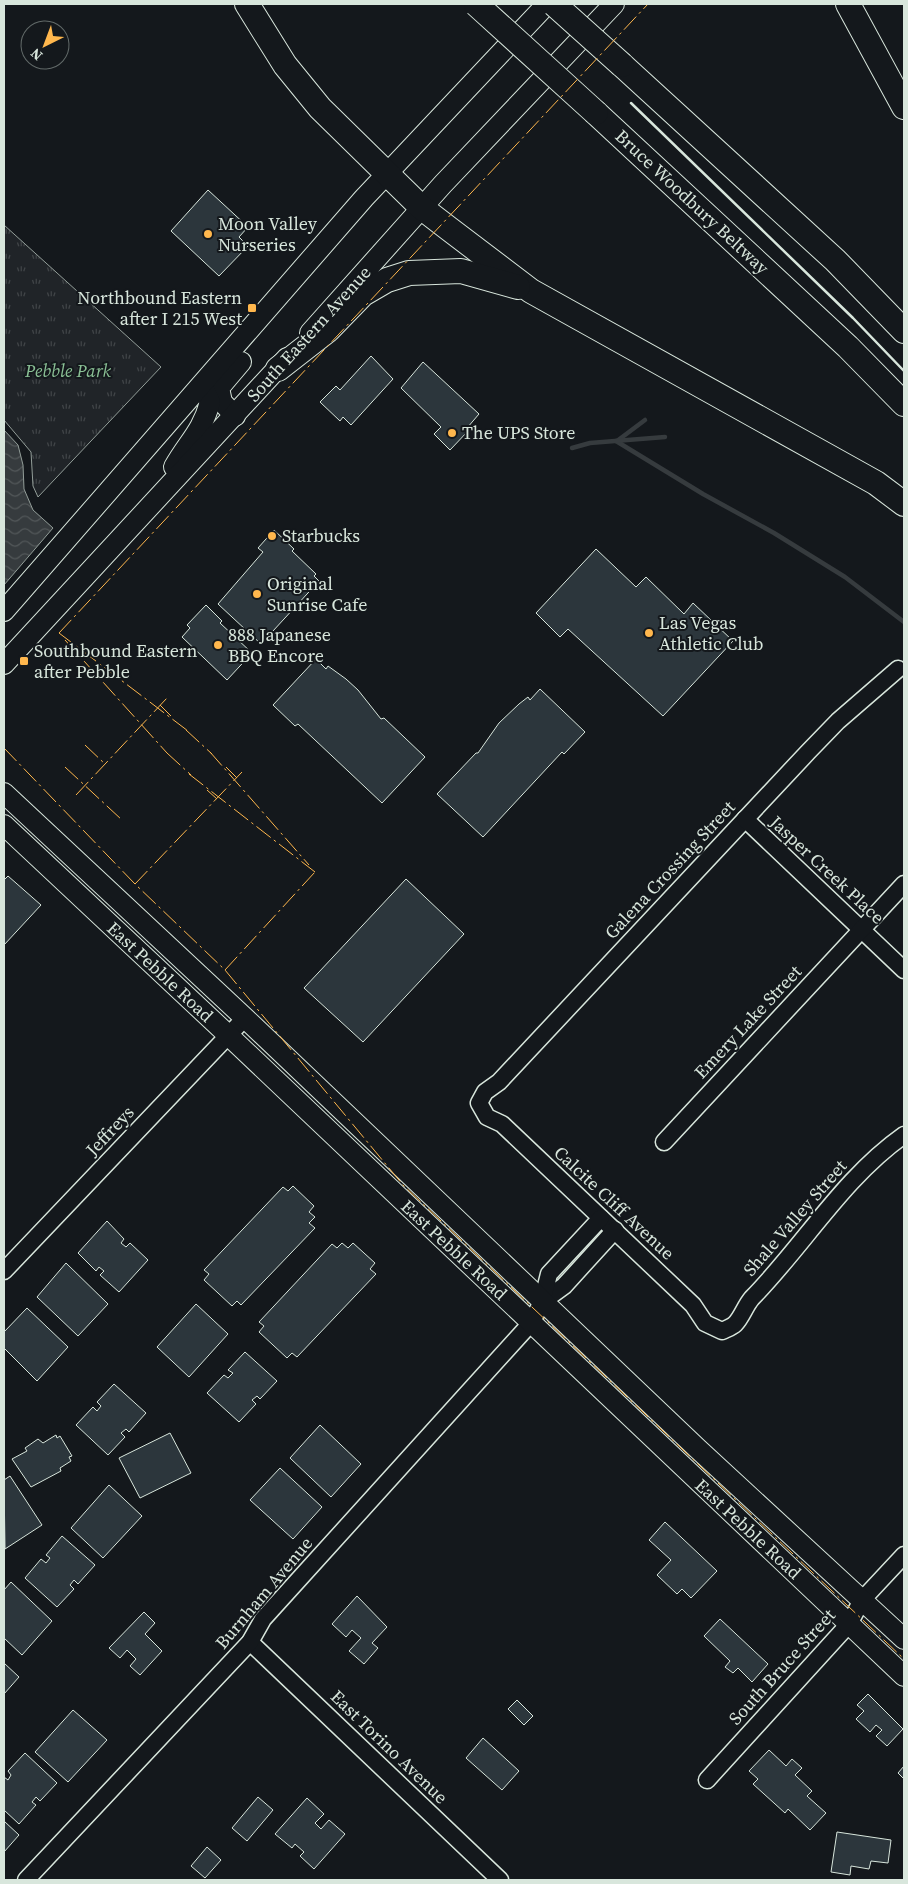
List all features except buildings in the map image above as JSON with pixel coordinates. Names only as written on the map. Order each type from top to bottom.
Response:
[{"type":"highway","points":[[247,4],[285,65],[320,108],[422,208],[531,291],[876,483],[904,504]]},
{"type":"highway","name":"Bruce Woodbury Beltway","points":[[476,4],[833,333],[904,404]]},
{"type":"highway","points":[[554,4],[836,260],[904,331]]},
{"type":"highway","points":[[834,4],[899,98]]},
{"type":"highway","points":[[848,4],[899,98]]},
{"type":"highway","points":[[278,369],[328,330],[363,294],[387,280],[409,272],[461,271],[531,291]]},
{"type":"main road","points":[[4,611],[387,175],[547,4]]},
{"type":"main road","name":"South Eastern Avenue","points":[[4,664],[236,416],[422,208],[614,4]]},
{"type":"main road","points":[[236,416],[222,402],[219,388],[279,316],[284,304],[280,295]]},
{"type":"main road","points":[[150,508],[178,460],[201,430],[210,402],[202,386]]},
{"type":"main road","name":"East Pebble Road","points":[[4,793],[245,1018],[698,1449],[904,1639]]},
{"type":"main road","name":"East Pebble Road","points":[[4,826],[228,1034],[904,1676]]},
{"type":"street","name":"Galena Crossing Street","points":[[479,1104],[485,1092],[499,1082],[823,736],[898,669]]},
{"type":"street","name":"Jasper Creek Place","points":[[745,819],[904,970]]},
{"type":"street","name":"Emery Lake Street","points":[[664,1142],[904,884]]},
{"type":"street","name":"Jeffreys","points":[[4,1271],[245,1018]]},
{"type":"street","name":"Calcite Cliff Avenue","points":[[479,1104],[487,1117],[502,1124],[693,1305],[705,1323],[722,1331]]},
{"type":"street","name":"Shale Valley Street","points":[[722,1331],[735,1324],[746,1306],[853,1180],[904,1135]]},
{"type":"street","points":[[542,1302],[549,1274],[601,1218]]},
{"type":"street","points":[[542,1302],[564,1286],[615,1230]]},
{"type":"street","name":"Burnham Avenue","points":[[26,1880],[250,1642],[263,1619],[531,1323],[542,1302]]},
{"type":"street","name":"South Bruce Street","points":[[707,1780],[849,1624],[862,1600],[904,1555]]},
{"type":"street","name":"East Torino Avenue","points":[[250,1642],[500,1880]]},
{"type":"green space","name":"Pebble Park","points":[[4,225],[161,367],[38,497],[33,486],[31,452],[4,420]]},
{"type":"water","points":[[4,430],[18,445],[23,465],[24,489],[33,510],[53,528],[4,585]]},
{"type":"waterway","points":[[617,441],[645,420]]},
{"type":"waterway","points":[[572,448],[590,443],[665,437]]},
{"type":"waterway","points":[[616,441],[703,494],[774,533],[845,577],[904,622]]},
{"type":"wall","points":[[631,103],[853,318],[904,371]]},
{"type":"power","points":[[59,633],[648,4]]},
{"type":"power","points":[[59,633],[188,731]]},
{"type":"power","points":[[65,640],[167,753]]},
{"type":"power","points":[[76,795],[167,698]]},
{"type":"power","points":[[160,705],[171,716]]},
{"type":"power","points":[[186,730],[212,754]]},
{"type":"power","points":[[85,745],[105,764]]},
{"type":"power","points":[[4,748],[135,884],[225,970],[403,1185],[904,1659]]},
{"type":"power","points":[[210,752],[309,865]]},
{"type":"power","points":[[167,753],[191,775]]},
{"type":"power","points":[[65,767],[122,820]]},
{"type":"power","points":[[226,767],[237,778]]},
{"type":"power","points":[[135,884],[242,772]]},
{"type":"power","points":[[189,774],[315,872]]},
{"type":"power","points":[[207,790],[217,799]]},
{"type":"power","points":[[225,970],[315,872]]},
{"type":"place","name":"Moon Valley Nurseries","points":[[208,234]]},
{"type":"place","name":"Northbound Eastern after I 215 West","points":[[252,308]]},
{"type":"place","name":"The UPS Store","points":[[452,433]]},
{"type":"place","name":"Starbucks","points":[[272,536]]},
{"type":"place","name":"Original Sunrise Cafe","points":[[257,594]]},
{"type":"place","name":"Las Vegas Athletic Club","points":[[649,633]]},
{"type":"place","name":"888 Japanese BBQ Encore","points":[[218,645]]},
{"type":"place","name":"Southbound Eastern after Pebble","points":[[24,661]]}]
